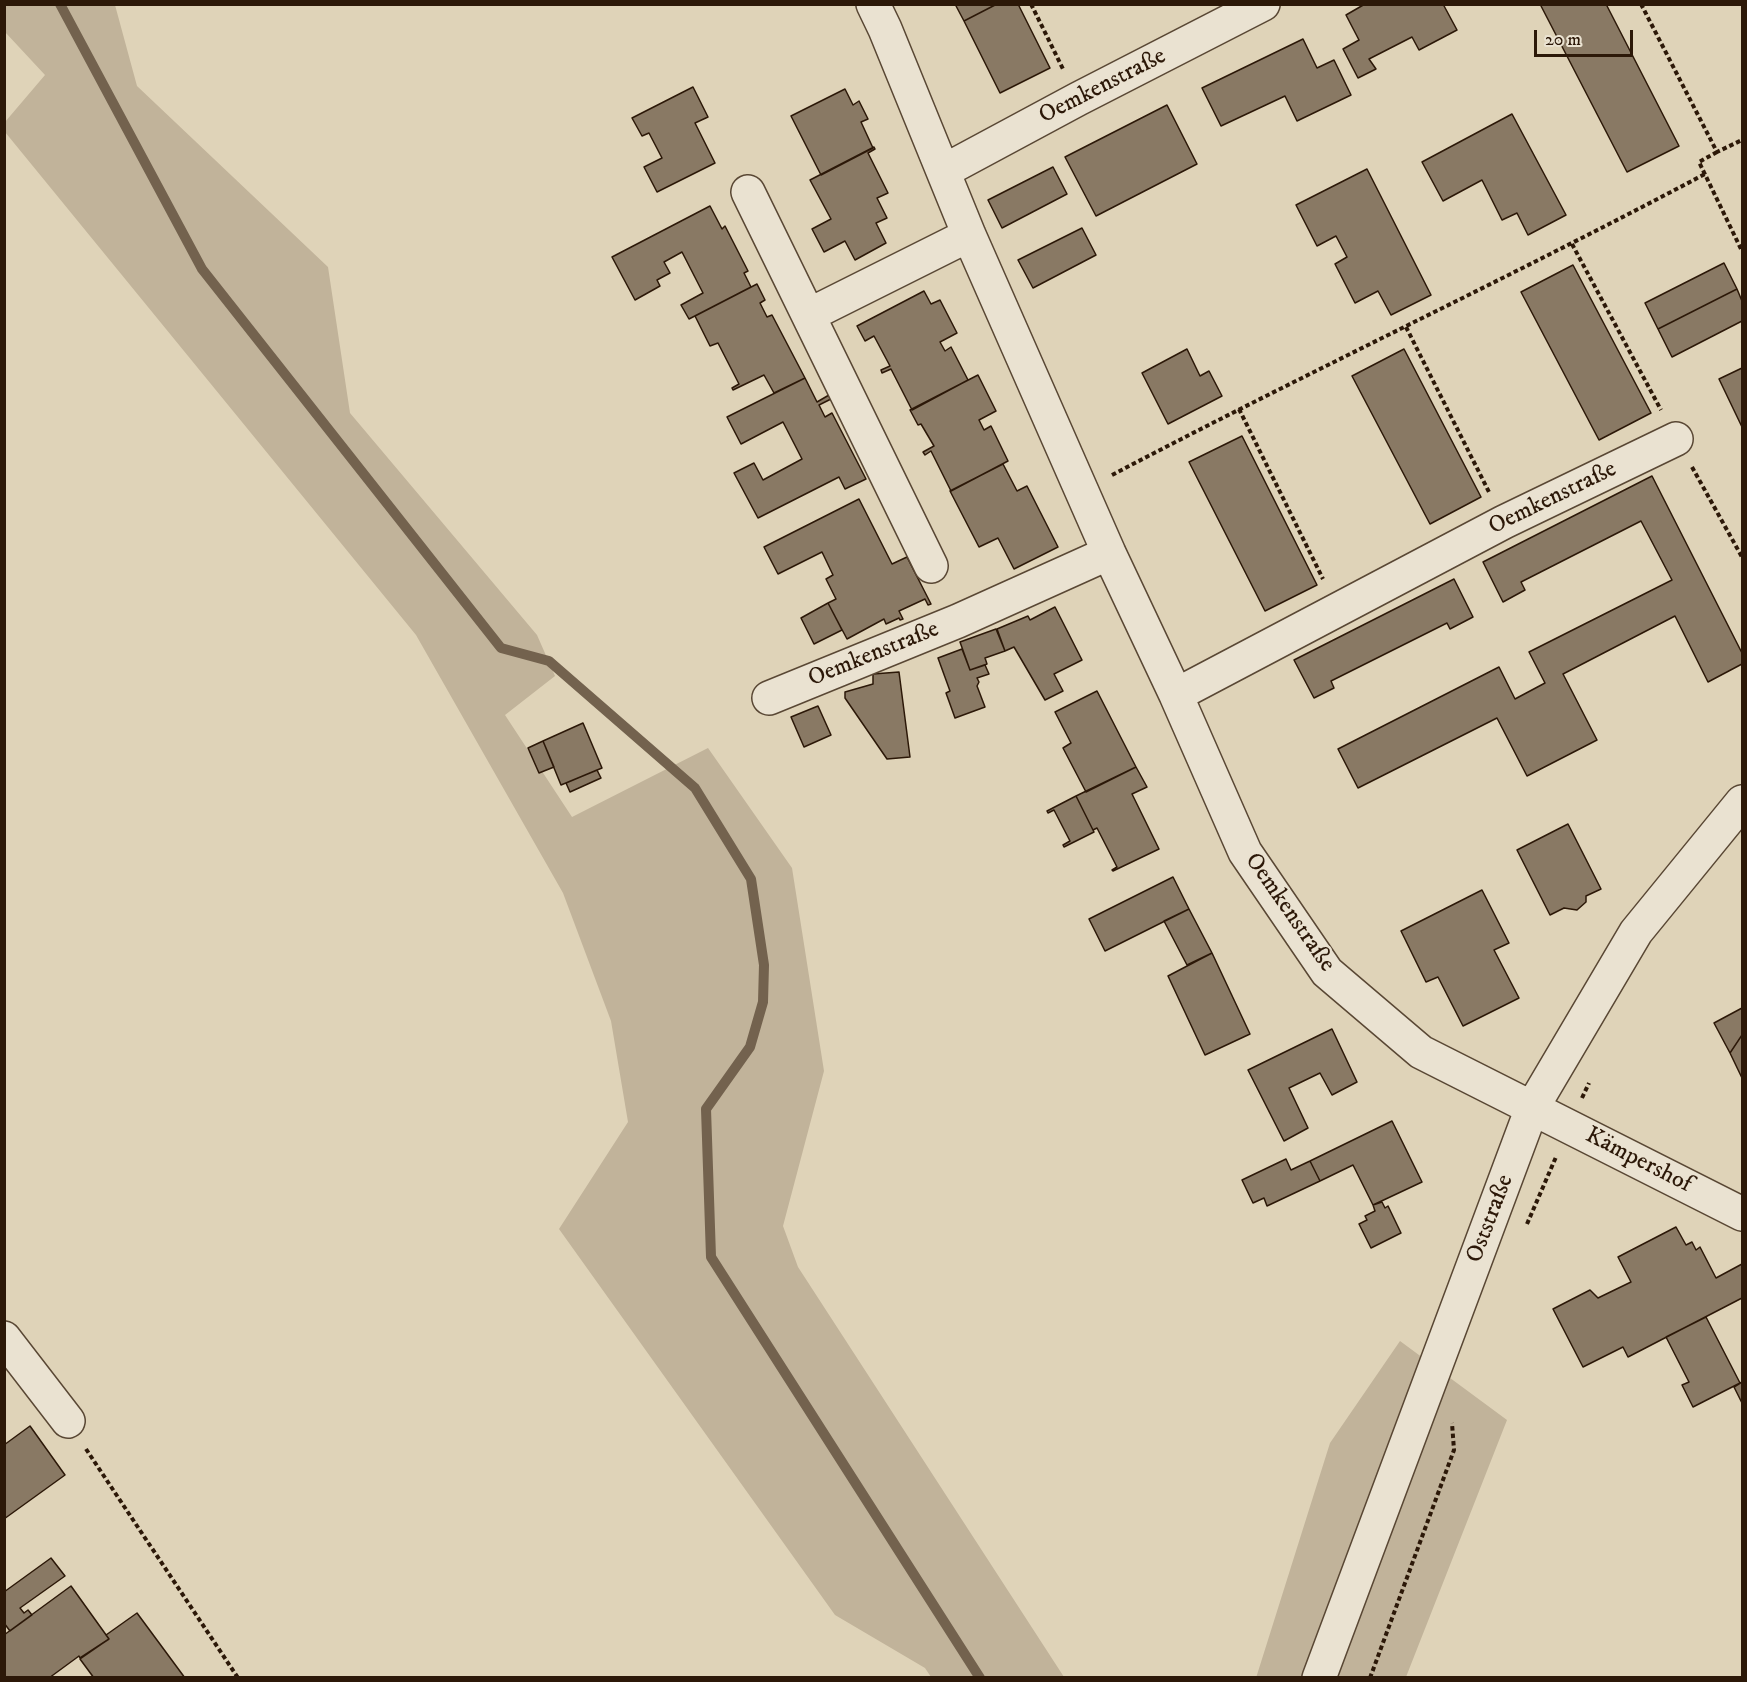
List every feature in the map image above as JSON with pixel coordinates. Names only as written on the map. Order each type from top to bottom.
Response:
[{"type":"street","name":"Oemkenstraße","points":[[873,4],[969,235],[1109,553],[1176,695],[1245,852],[1327,972],[1421,1052],[1532,1108]]},
{"type":"street","name":"Oemkenstraße","points":[[944,171],[1263,4]]},
{"type":"street","points":[[748,192],[931,566]]},
{"type":"street","points":[[809,315],[969,235]]},
{"type":"street","name":"Oemkenstraße","points":[[1176,695],[1504,522],[1676,439]]},
{"type":"street","name":"Oemkenstraße","points":[[769,698],[958,621],[1109,553]]},
{"type":"street","name":"Oststraße","points":[[1319,1677],[1532,1108],[1636,932],[1714,834],[1743,802]]},
{"type":"street","name":"Kämpershof","points":[[1532,1108],[1743,1214]]},
{"type":"street","points":[[4,1338],[68,1421]]},
{"type":"path","points":[[1031,4],[1078,99]]},
{"type":"path","points":[[1641,4],[1717,152]]},
{"type":"path","points":[[1743,140],[1699,162],[1743,250]]},
{"type":"path","points":[[1082,490],[1239,409],[1572,244],[1705,174]]},
{"type":"path","points":[[1572,244],[1676,439],[1743,557]]},
{"type":"path","points":[[1406,327],[1504,522]]},
{"type":"path","points":[[1239,409],[1338,609]]},
{"type":"path","points":[[1524,1233],[1569,1126]]},
{"type":"path","points":[[1370,1677],[1454,1450],[1451,1417]]},
{"type":"path","points":[[68,1421],[238,1677]]},
{"type":"shaded area","points":[[5,5],[115,5],[137,86],[328,267],[350,413],[537,635],[555,676],[505,715],[572,817],[708,748],[792,868],[824,1071],[783,1226],[798,1267],[1064,1677],[931,1677],[925,1668],[835,1615],[559,1229],[628,1122],[611,1021],[563,893],[416,635],[5,132],[5,122],[45,75],[5,32]]},
{"type":"shaded area","points":[[1400,1341],[1507,1420],[1406,1677],[1256,1678],[1330,1443]]},
{"type":"building","points":[[955,4],[997,4],[964,21]]},
{"type":"building","points":[[997,4],[1018,4],[1050,68],[1000,93],[964,21]]},
{"type":"building","points":[[1365,4],[1443,4],[1457,30],[1419,50],[1412,37],[1369,59],[1376,69],[1358,78],[1343,49],[1359,40],[1346,15]]},
{"type":"building","points":[[1540,4],[1606,4],[1679,146],[1627,172]]},
{"type":"building","points":[[1303,39],[1317,68],[1334,60],[1351,95],[1297,121],[1285,96],[1221,126],[1202,88]]},
{"type":"building","points":[[693,87],[708,117],[695,123],[715,163],[657,192],[644,167],[662,158],[649,133],[642,136],[632,118]]},
{"type":"building","points":[[845,89],[853,105],[859,101],[868,119],[861,122],[873,148],[821,175],[791,116]]},
{"type":"building","points":[[1167,105],[1197,164],[1096,216],[1065,157]]},
{"type":"building","points":[[1512,114],[1566,215],[1528,235],[1517,213],[1502,220],[1482,180],[1443,201],[1422,162]]},
{"type":"building","points":[[874,147],[875,149],[868,153],[888,193],[877,198],[887,218],[876,223],[886,243],[855,260],[845,241],[824,252],[812,229],[831,219],[810,180]]},
{"type":"building","points":[[1053,167],[1067,194],[1002,228],[988,200]]},
{"type":"building","points":[[1367,169],[1431,295],[1391,315],[1378,291],[1355,303],[1335,264],[1347,257],[1336,236],[1317,246],[1296,205]]},
{"type":"building","points":[[710,206],[722,229],[725,226],[748,271],[744,273],[751,287],[689,319],[681,305],[703,293],[682,252],[664,262],[670,273],[657,280],[660,286],[635,300],[612,257]]},
{"type":"building","points":[[1082,228],[1096,255],[1033,288],[1018,260]]},
{"type":"building","points":[[1724,263],[1737,289],[1658,329],[1645,303]]},
{"type":"building","points":[[1573,265],[1651,413],[1599,440],[1521,292]]},
{"type":"building","points":[[757,284],[765,300],[760,303],[767,317],[772,315],[805,378],[774,393],[764,375],[733,390],[732,388],[739,384],[718,343],[710,346],[695,316]]},
{"type":"building","points":[[1737,289],[1742,301],[1742,321],[1672,357],[1658,329]]},
{"type":"building","points":[[924,291],[931,304],[940,300],[957,333],[940,342],[945,351],[951,347],[968,380],[912,410],[891,369],[882,373],[881,370],[890,366],[874,336],[865,341],[857,326]]},
{"type":"building","points":[[1187,349],[1200,376],[1209,371],[1222,396],[1168,424],[1142,373]]},
{"type":"building","points":[[1404,349],[1481,497],[1430,524],[1352,376]]},
{"type":"building","points":[[1742,368],[1742,427],[1719,379]]},
{"type":"building","points":[[978,375],[996,411],[979,420],[984,430],[991,426],[1008,461],[951,491],[931,451],[925,455],[923,452],[934,446],[910,410]]},
{"type":"building","points":[[805,378],[817,402],[829,395],[831,399],[819,405],[825,417],[832,413],[866,479],[845,489],[839,477],[758,518],[734,473],[754,463],[763,480],[802,459],[783,422],[741,444],[727,417]]},
{"type":"building","points":[[1242,436],[1317,585],[1265,611],[1189,462]]},
{"type":"building","points":[[1003,464],[1017,491],[1027,486],[1058,547],[1014,569],[998,538],[979,547],[950,491]]},
{"type":"building","points":[[1652,476],[1742,653],[1742,664],[1708,682],[1675,616],[1563,674],[1597,740],[1527,776],[1497,718],[1358,788],[1338,749],[1499,667],[1515,699],[1545,683],[1529,652],[1672,580],[1641,521],[1521,582],[1525,590],[1503,602],[1483,562]]},
{"type":"building","points":[[859,499],[892,564],[907,557],[931,604],[928,605],[925,599],[899,611],[903,619],[899,618],[886,624],[884,619],[847,639],[828,603],[836,599],[826,579],[833,575],[822,552],[778,574],[764,547]]},
{"type":"building","points":[[1454,579],[1473,617],[1450,629],[1447,623],[1331,681],[1334,688],[1314,698],[1294,660]]},
{"type":"building","points":[[828,603],[842,630],[814,644],[801,618]]},
{"type":"building","points":[[1055,607],[1082,660],[1054,674],[1063,691],[1045,700],[1014,647],[1005,651],[997,629],[1028,616],[1030,620]]},
{"type":"building","points":[[996,629],[1005,651],[985,658],[987,664],[970,670],[960,642]]},
{"type":"building","points":[[962,649],[970,670],[985,665],[989,674],[977,678],[979,682],[977,686],[985,707],[955,718],[946,693],[950,691],[938,658]]},
{"type":"building","points":[[899,672],[910,757],[887,759],[845,698],[845,692],[873,684],[873,674]]},
{"type":"building","points":[[1097,691],[1136,767],[1086,792],[1063,748],[1071,743],[1055,712]]},
{"type":"building","points":[[818,706],[831,735],[804,747],[791,717]]},
{"type":"building","points":[[583,723],[602,768],[561,785],[543,741]]},
{"type":"building","points":[[543,741],[554,767],[539,773],[528,748]]},
{"type":"building","points":[[1136,767],[1147,787],[1132,794],[1159,849],[1113,871],[1117,867],[1097,828],[1093,830],[1076,796]]},
{"type":"building","points":[[597,770],[601,778],[570,792],[566,783]]},
{"type":"building","points":[[1076,796],[1094,832],[1064,847],[1063,845],[1070,841],[1054,810],[1048,813],[1047,811]]},
{"type":"building","points":[[1568,824],[1601,889],[1586,896],[1586,902],[1577,910],[1564,908],[1550,915],[1517,850]]},
{"type":"building","points":[[1173,877],[1189,909],[1105,951],[1089,919]]},
{"type":"building","points":[[1482,890],[1509,943],[1494,950],[1519,998],[1463,1026],[1438,977],[1426,982],[1401,931]]},
{"type":"building","points":[[1189,909],[1212,953],[1187,965],[1164,921]]},
{"type":"building","points":[[1212,953],[1250,1034],[1205,1055],[1168,976]]},
{"type":"building","points":[[1742,1008],[1742,1035],[1730,1053],[1714,1023]]},
{"type":"building","points":[[1332,1029],[1357,1082],[1332,1095],[1320,1073],[1289,1088],[1308,1128],[1284,1141],[1248,1070]]},
{"type":"building","points":[[1742,1035],[1742,1078],[1730,1053]]},
{"type":"building","points":[[1392,1121],[1422,1182],[1373,1205],[1353,1165],[1320,1181],[1310,1161]]},
{"type":"building","points":[[1286,1159],[1291,1170],[1310,1161],[1320,1181],[1267,1206],[1264,1198],[1253,1203],[1242,1180]]},
{"type":"building","points":[[1382,1202],[1385,1208],[1388,1206],[1401,1233],[1371,1248],[1359,1224],[1367,1220],[1365,1216],[1375,1211],[1373,1205]]},
{"type":"building","points":[[1676,1227],[1686,1245],[1692,1242],[1696,1250],[1700,1247],[1716,1278],[1742,1264],[1742,1298],[1628,1357],[1623,1347],[1583,1367],[1553,1309],[1590,1290],[1598,1298],[1631,1282],[1618,1257]]},
{"type":"building","points":[[1706,1317],[1740,1383],[1693,1407],[1682,1385],[1689,1382],[1666,1337]]},
{"type":"building","points":[[1742,1382],[1742,1403],[1734,1387]]},
{"type":"building","points":[[30,1426],[65,1475],[4,1519],[4,1445]]},
{"type":"building","points":[[51,1558],[65,1576],[20,1608],[24,1613],[28,1610],[32,1615],[10,1631],[4,1623],[4,1592]]},
{"type":"building","points":[[71,1586],[109,1639],[80,1658],[79,1656],[49,1678],[4,1678],[4,1635]]},
{"type":"building","points":[[137,1613],[185,1678],[94,1678],[80,1659],[109,1639],[106,1635]]},
{"type":"waterway","points":[[60,4],[202,269],[501,648],[549,661],[695,788],[751,879],[764,965],[763,1002],[750,1047],[706,1109],[711,1257],[980,1678]]}]
